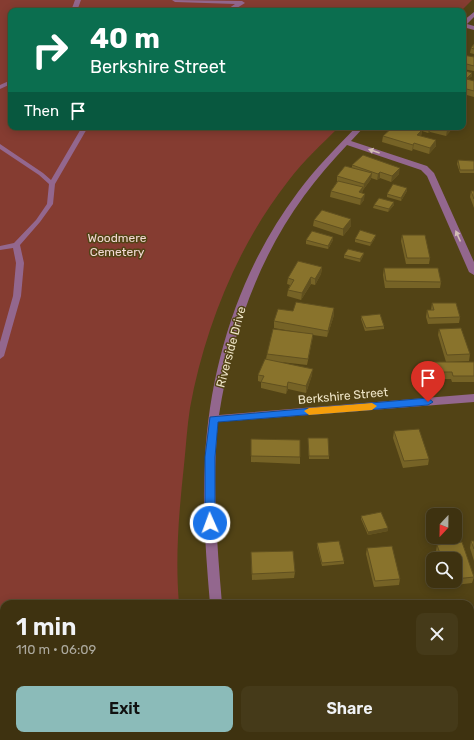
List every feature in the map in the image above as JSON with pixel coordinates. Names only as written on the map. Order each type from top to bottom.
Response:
[{"type":"street","points":[[466,22],[474,14]]},
{"type":"street","name":"Riverside Drive","points":[[216,600],[209,508],[210,457],[222,369],[233,330],[246,294],[261,260],[279,228],[300,196],[321,169],[357,130]]},
{"type":"street","points":[[346,142],[424,168],[431,175],[474,272]]},
{"type":"street","name":"Berkshire Street","points":[[214,419],[474,398]]},
{"type":"lane","points":[[175,0],[244,1]]},
{"type":"lane","points":[[233,8],[244,1]]},
{"type":"lane","points":[[0,248],[16,245],[38,221],[50,204],[52,184],[83,130]]},
{"type":"lane","points":[[0,146],[41,174],[52,184]]},
{"type":"lane","points":[[0,356],[17,296],[20,263],[16,245]]},
{"type":"green space","name":"Woodmere Cemetery","points":[[0,0],[472,0],[464,8],[8,8],[8,130],[336,130],[313,152],[289,180],[271,205],[239,259],[214,317],[196,377],[188,422],[178,534],[177,569],[179,600],[0,600]]},
{"type":"building","points":[[466,56],[474,57],[474,66],[466,64]]},
{"type":"building","points":[[466,71],[472,73],[466,79]]},
{"type":"building","points":[[466,79],[474,81],[474,91],[466,89]]},
{"type":"building","points":[[390,130],[422,130],[417,135],[436,140],[430,148],[414,143],[413,145],[383,136]]},
{"type":"building","points":[[363,155],[400,168],[392,176],[380,172],[378,174],[352,165]]},
{"type":"building","points":[[458,160],[474,161],[474,170],[460,170]]},
{"type":"building","points":[[345,166],[372,173],[364,184],[337,176]]},
{"type":"building","points":[[338,181],[363,187],[359,192],[365,194],[361,199],[331,191]]},
{"type":"building","points":[[393,184],[407,188],[401,198],[387,194]]},
{"type":"building","points":[[471,191],[474,191],[474,199]]},
{"type":"building","points":[[379,198],[394,202],[389,209],[374,205]]},
{"type":"building","points":[[322,210],[351,219],[343,229],[314,220]]},
{"type":"building","points":[[360,230],[376,235],[371,243],[355,239]]},
{"type":"building","points":[[312,231],[333,237],[328,246],[306,240]]},
{"type":"building","points":[[402,235],[425,235],[430,258],[407,258]]},
{"type":"building","points":[[348,249],[364,253],[360,259],[344,255]]},
{"type":"building","points":[[298,261],[322,267],[315,279],[311,277],[302,293],[288,290],[294,280],[288,278]]},
{"type":"building","points":[[384,268],[438,268],[441,282],[386,281]]},
{"type":"building","points":[[296,302],[334,308],[328,331],[274,321],[278,309],[293,311]]},
{"type":"building","points":[[432,303],[456,303],[460,317],[429,318],[427,310],[434,310]]},
{"type":"building","points":[[380,314],[384,326],[366,328],[361,316]]},
{"type":"building","points":[[461,328],[470,354],[447,355],[439,329]]},
{"type":"building","points":[[273,329],[313,334],[308,359],[267,354]]},
{"type":"building","points":[[265,359],[313,369],[306,386],[288,382],[287,387],[261,382],[264,376],[258,375]]},
{"type":"building","points":[[429,362],[474,362],[474,376],[453,376],[452,372],[431,372]]},
{"type":"building","points":[[419,429],[429,459],[404,461],[394,431]]},
{"type":"building","points":[[308,438],[328,438],[329,456],[309,456]]},
{"type":"building","points":[[251,439],[300,440],[300,457],[251,456]]},
{"type":"building","points":[[381,512],[388,528],[368,532],[361,516]]},
{"type":"building","points":[[339,541],[344,561],[322,563],[317,543]]},
{"type":"building","points":[[471,541],[474,541],[474,549]]},
{"type":"building","points":[[462,542],[474,577],[462,578],[462,552],[440,552],[437,545],[462,544]]},
{"type":"building","points":[[392,546],[400,579],[375,581],[367,548]]},
{"type":"building","points":[[293,551],[295,572],[252,574],[251,552]]},
{"type":"slow traffic","points":[[309,411],[372,406]]},
{"type":"route","points":[[210,523],[210,457],[214,419],[428,402]]}]
